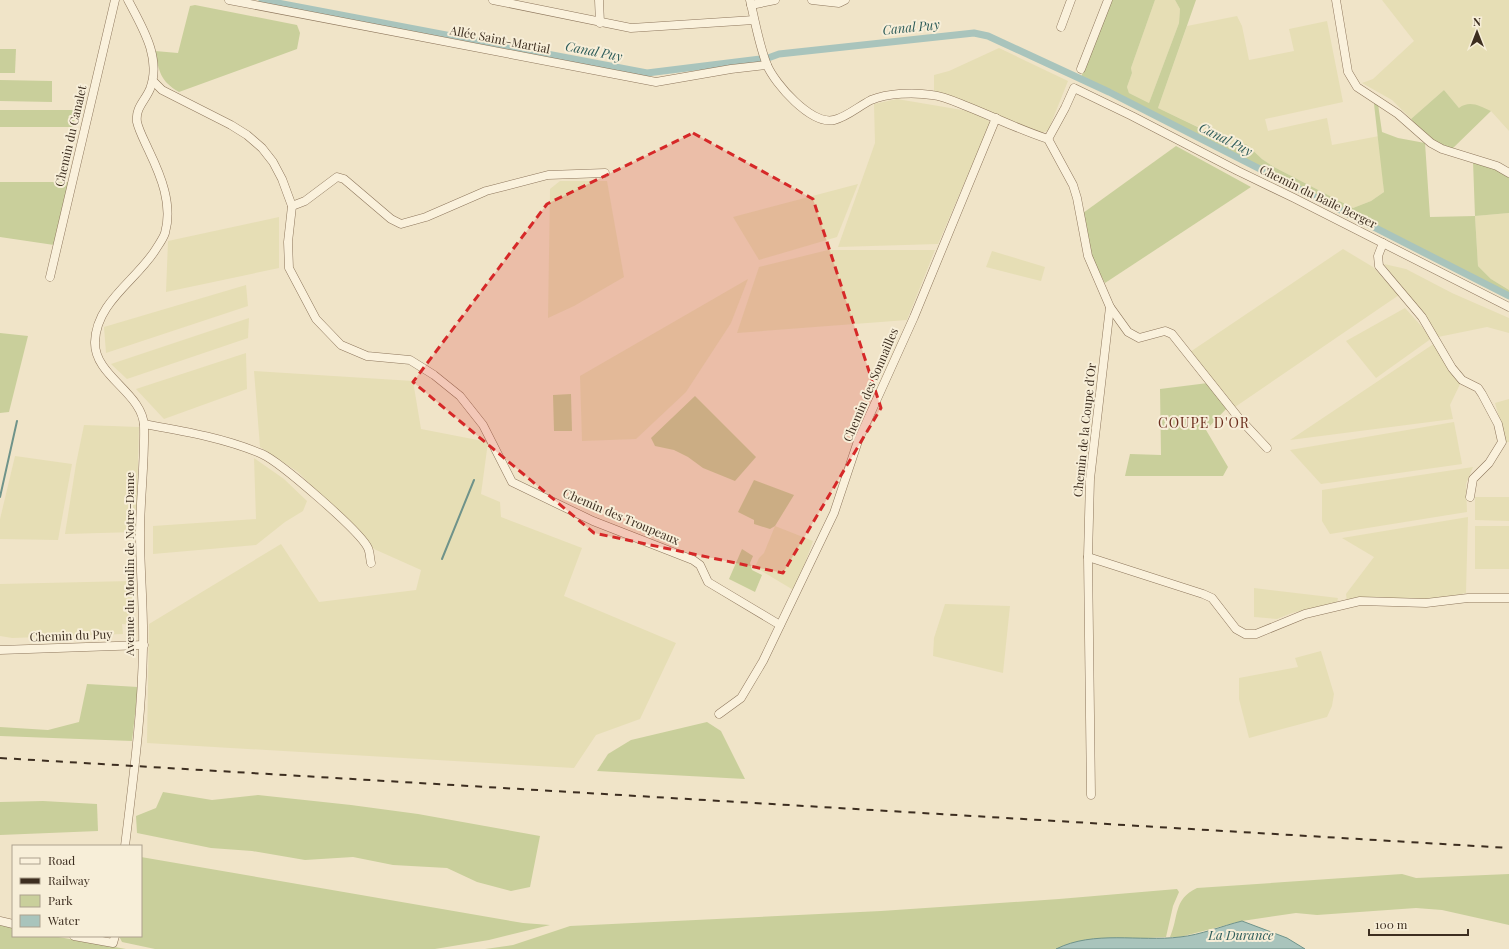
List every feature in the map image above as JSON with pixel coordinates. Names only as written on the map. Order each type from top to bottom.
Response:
[{"type":"street","name":"Chemin du Canalet","points":[[50,277],[115,0]]},
{"type":"street","name":"Avenue du Moulin de Notre-Dame","points":[[125,845],[141,706],[144,645],[140,536],[144,424],[139,410],[98,360],[95,339],[97,326],[102,313],[148,262],[165,234],[167,199],[155,162],[137,124],[136,112],[148,94],[153,81],[152,59],[148,39],[128,0]]},
{"type":"street","name":"Allée Saint-Martial","points":[[229,0],[656,82],[731,69],[766,60]]},
{"type":"street","points":[[492,0],[600,23],[631,28],[754,20]]},
{"type":"street","points":[[600,0],[600,23]]},
{"type":"street","points":[[774,0],[751,2],[754,20],[766,60],[773,76],[806,112],[822,120],[834,120],[873,100],[899,94],[932,94],[996,118],[1031,134],[1048,139]]},
{"type":"street","points":[[812,0],[839,4],[845,0]]},
{"type":"street","points":[[1061,27],[1070,0]]},
{"type":"street","points":[[1081,69],[1108,0]]},
{"type":"street","points":[[1336,0],[1348,72],[1357,87],[1398,114],[1431,143],[1442,149],[1497,166],[1509,173]]},
{"type":"street","name":"Chemin des Troupeaux","points":[[153,81],[162,90],[231,125],[262,148],[282,179],[292,206],[288,242],[289,268],[316,319],[341,344],[367,356],[410,360],[429,371],[460,396],[483,425],[512,482],[593,521],[693,560],[700,565],[708,582],[780,625]]},
{"type":"street","name":"Chemin du Baile Berger","points":[[1048,139],[1066,108],[1074,88],[1383,243],[1378,256],[1379,266],[1422,317],[1452,368],[1462,380],[1478,388],[1498,424],[1502,442],[1489,463],[1473,479],[1470,497]]},
{"type":"street","name":"Chemin des Sonnailles","points":[[719,714],[740,698],[746,691],[763,661],[834,513],[858,441],[914,317],[996,118]]},
{"type":"street","name":"Chemin de la Coupe d'Or","points":[[1048,139],[1073,185],[1088,256],[1110,307],[1128,332],[1139,338],[1164,332],[1172,334],[1238,417],[1267,448]]},
{"type":"street","points":[[292,206],[305,202],[337,177],[344,179],[391,219],[401,224],[426,217],[486,191],[548,175],[605,173]]},
{"type":"street","points":[[1383,243],[1509,307]]},
{"type":"street","name":"Chemin de la Coupe d'Or","points":[[1091,795],[1088,557],[1090,479],[1110,307]]},
{"type":"street","points":[[144,424],[225,442],[263,454],[297,480],[358,534],[368,549],[371,563]]},
{"type":"street","points":[[1088,557],[1212,598],[1236,629],[1245,634],[1256,634],[1305,614],[1360,601],[1426,603],[1468,598],[1509,598]]},
{"type":"street","name":"Chemin du Puy","points":[[0,650],[144,645]]},
{"type":"street","points":[[0,921],[12,924]]},
{"type":"street","points":[[84,937],[114,940]]},
{"type":"highlighted area","points":[[693,133],[813,199],[881,408],[783,573],[594,533],[413,382],[547,204]]},
{"type":"shaded area","points":[[1155,0],[1175,0],[1180,9],[1179,23],[1149,103],[1129,93],[1127,87],[1132,73],[1131,68]]},
{"type":"shaded area","points":[[1382,0],[1509,0],[1509,131],[1491,111],[1459,108],[1444,90],[1411,119],[1392,100],[1362,83],[1373,79],[1414,41]]},
{"type":"shaded area","points":[[1237,16],[1242,26],[1249,60],[1294,51],[1289,29],[1327,21],[1343,102],[1265,119],[1268,131],[1327,118],[1332,145],[1379,136],[1384,192],[1371,201],[1353,208],[1274,167],[1262,159],[1246,144],[1236,145],[1158,108],[1187,26]]},
{"type":"shaded area","points":[[999,48],[1068,81],[1048,131],[1040,133],[934,91],[934,75],[949,71]]},
{"type":"shaded area","points":[[897,99],[968,111],[985,117],[990,123],[938,244],[838,247],[875,143],[874,104]]},
{"type":"shaded area","points":[[560,181],[607,181],[624,277],[574,306],[548,318],[550,189]]},
{"type":"shaded area","points":[[858,184],[837,237],[759,260],[733,217]]},
{"type":"shaded area","points":[[1509,213],[1509,290],[1491,279],[1478,266],[1475,216]]},
{"type":"shaded area","points":[[279,217],[279,268],[166,292],[168,241]]},
{"type":"shaded area","points":[[1343,249],[1373,267],[1399,295],[1235,407],[1190,352]]},
{"type":"shaded area","points":[[828,250],[935,250],[907,320],[737,333],[759,267]]},
{"type":"shaded area","points":[[992,251],[1045,267],[1041,281],[986,267]]},
{"type":"shaded area","points":[[1384,264],[1406,269],[1452,293],[1509,318],[1509,333],[1487,327],[1438,337]]},
{"type":"shaded area","points":[[748,279],[731,323],[686,392],[636,439],[582,441],[580,376]]},
{"type":"shaded area","points":[[246,285],[248,306],[106,353],[104,327]]},
{"type":"shaded area","points":[[1405,308],[1432,338],[1376,378],[1346,341]]},
{"type":"shaded area","points":[[249,318],[248,338],[127,379],[111,364]]},
{"type":"shaded area","points":[[1435,343],[1461,382],[1450,405],[1453,419],[1290,440]]},
{"type":"shaded area","points":[[246,353],[247,389],[164,419],[136,389]]},
{"type":"shaded area","points":[[254,371],[413,381],[421,429],[488,442],[481,494],[500,502],[501,517],[582,548],[564,596],[676,643],[640,719],[596,735],[574,768],[147,743],[149,624],[281,544],[319,602],[416,590],[421,570],[374,549],[298,472],[260,447]]},
{"type":"shaded area","points":[[1509,399],[1509,442],[1506,442],[1495,403]]},
{"type":"shaded area","points":[[1454,422],[1462,464],[1321,484],[1290,450]]},
{"type":"shaded area","points":[[84,425],[139,427],[136,532],[65,534]]},
{"type":"shaded area","points":[[15,456],[72,464],[58,540],[0,539],[0,519]]},
{"type":"shaded area","points":[[254,458],[284,479],[307,501],[303,511],[285,522],[256,545],[153,554],[153,526],[256,519]]},
{"type":"shaded area","points":[[1473,467],[1466,484],[1467,512],[1330,534],[1322,521],[1322,490]]},
{"type":"shaded area","points":[[1475,497],[1509,497],[1509,521],[1475,520]]},
{"type":"shaded area","points":[[1468,517],[1466,593],[1430,601],[1347,601],[1346,594],[1374,557],[1342,538]]},
{"type":"shaded area","points":[[775,526],[813,541],[795,591],[755,567],[759,558],[764,553]]},
{"type":"shaded area","points":[[1475,526],[1509,526],[1509,569],[1475,569]]},
{"type":"shaded area","points":[[131,581],[133,625],[122,624],[123,634],[12,638],[0,636],[0,584]]},
{"type":"shaded area","points":[[1254,588],[1338,598],[1337,602],[1292,613],[1277,619],[1254,617]]},
{"type":"shaded area","points":[[945,604],[1010,606],[1003,673],[933,656],[934,638]]},
{"type":"shaded area","points":[[1321,651],[1334,694],[1332,706],[1327,717],[1249,738],[1239,699],[1239,678],[1298,667],[1295,658]]},
{"type":"green space","points":[[1111,0],[1155,0],[1131,68],[1132,73],[1127,87],[1129,93],[1149,103],[1179,23],[1180,9],[1175,0],[1196,0],[1158,108],[1235,145],[1246,144],[1262,159],[1274,167],[1353,208],[1371,201],[1384,192],[1374,104],[1378,104],[1382,132],[1398,138],[1425,143],[1430,217],[1475,216],[1478,266],[1491,279],[1509,290],[1509,294],[1081,77]]},
{"type":"green space","points":[[195,5],[297,25],[300,33],[297,49],[179,92],[168,84],[161,75],[155,51],[178,53],[190,6]]},
{"type":"green space","points":[[0,49],[16,49],[15,73],[0,73]]},
{"type":"green space","points":[[0,80],[52,81],[52,102],[0,101]]},
{"type":"green space","points":[[1444,90],[1459,108],[1467,104],[1471,104],[1491,111],[1452,149],[1427,137],[1411,119]]},
{"type":"green space","points":[[0,110],[77,110],[73,127],[0,127]]},
{"type":"green space","points":[[1176,146],[1251,187],[1105,283],[1090,256],[1083,213]]},
{"type":"green space","points":[[1473,161],[1504,172],[1509,176],[1509,213],[1475,216]]},
{"type":"green space","points":[[0,182],[69,182],[54,245],[0,237]]},
{"type":"green space","points":[[0,333],[28,336],[9,412],[0,413]]},
{"type":"green space","points":[[1208,383],[1227,408],[1206,430],[1228,467],[1223,476],[1125,476],[1130,454],[1161,455],[1160,389]]},
{"type":"green space","points":[[571,394],[572,431],[554,431],[553,395]]},
{"type":"green space","points":[[695,396],[756,457],[735,481],[703,468],[688,457],[674,450],[655,446],[651,438]]},
{"type":"green space","points":[[754,480],[794,495],[775,526],[770,529],[754,524],[754,520],[738,512]]},
{"type":"green space","points":[[742,549],[753,556],[750,563],[752,570],[762,575],[755,592],[729,579]]},
{"type":"green space","points":[[87,684],[138,687],[132,741],[0,736],[0,727],[48,730],[79,722]]},
{"type":"green space","points":[[707,722],[721,731],[745,779],[597,771],[608,754],[631,740]]},
{"type":"green space","points":[[163,792],[212,800],[258,795],[351,805],[418,814],[540,836],[530,887],[511,891],[477,882],[447,868],[393,865],[353,857],[305,860],[252,851],[211,848],[137,833],[136,816],[156,808]]},
{"type":"green space","points":[[43,801],[97,804],[98,831],[0,835],[0,802]]},
{"type":"green space","points":[[142,857],[523,923],[550,925],[489,940],[435,949],[155,949],[122,942],[120,937],[142,937]]},
{"type":"green space","points":[[1402,874],[1416,878],[1509,874],[1509,925],[1442,910],[1416,908],[1317,915],[1296,913],[1242,921],[1180,937],[1170,937],[1180,903],[1189,892],[1197,888]]},
{"type":"green space","points":[[1177,889],[1179,892],[1173,906],[1166,937],[1077,942],[1056,949],[485,949],[513,945],[570,926],[881,911],[1059,899]]},
{"type":"green space","points":[[0,925],[12,927],[12,937],[59,937],[126,949],[0,949]]},
{"type":"water","name":"La Durance","points":[[1242,921],[1287,938],[1305,949],[1056,949],[1071,943],[1101,938],[1164,938],[1188,936]]},
{"type":"waterway","name":"Canal Puy","points":[[262,0],[647,73],[768,58],[779,54],[974,33],[988,36],[1109,92],[1509,296]]},
{"type":"waterway","name":"Chemin du Canalet","points":[[0,497],[17,421]]},
{"type":"waterway","points":[[442,559],[474,480]]},
{"type":"railway","points":[[0,758],[1509,848]]},
{"type":"district","name":"COUPE D'OR","points":[[1204,423]]}]
